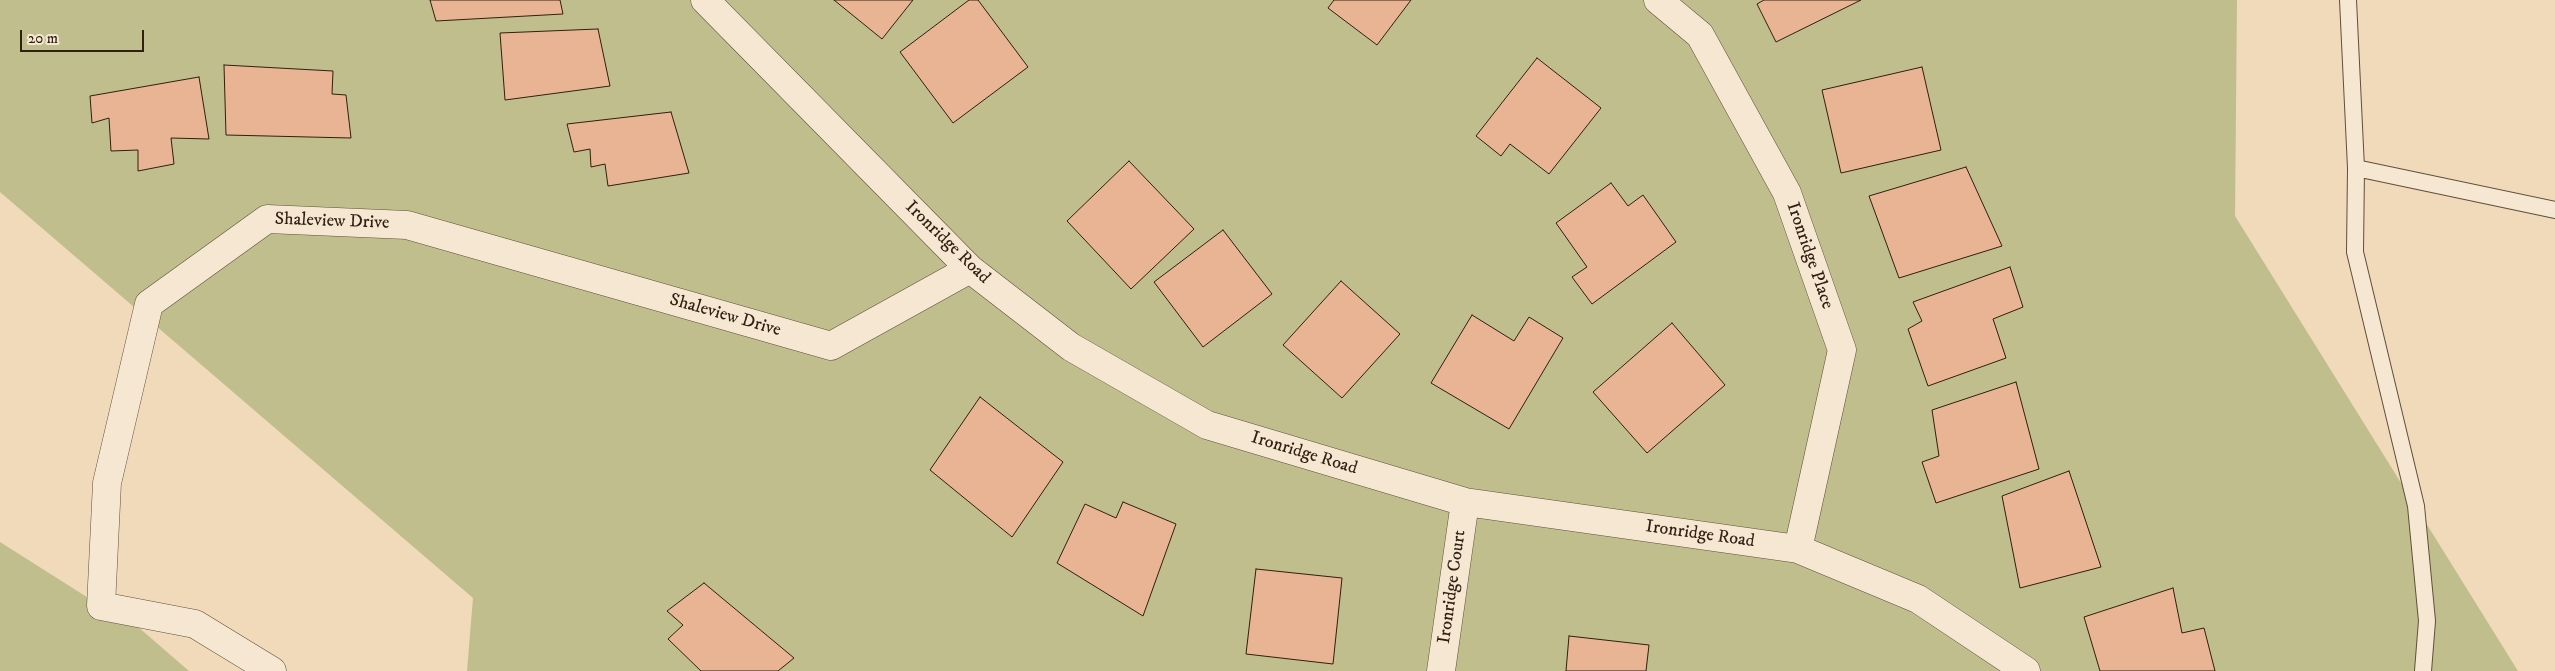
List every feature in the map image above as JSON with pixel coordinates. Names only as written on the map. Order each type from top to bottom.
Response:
[{"type":"street","name":"Ironridge Road","points":[[705,0],[970,269],[1071,347],[1207,425],[1465,502],[1798,548],[1918,599],[2026,671]]},
{"type":"street","name":"Ironridge Place","points":[[1658,0],[1700,35],[1787,193],[1842,350],[1798,548]]},
{"type":"street","name":"Shaleview Drive","points":[[272,671],[195,624],[101,606],[107,483],[149,304],[267,219],[407,225],[832,346],[970,269]]},
{"type":"street","name":"Ironridge Court","points":[[1441,671],[1465,502]]},
{"type":"lane","points":[[2348,0],[2356,168],[2355,252],[2416,506],[2427,621],[2423,671]]},
{"type":"lane","points":[[2356,168],[2555,210]]},
{"type":"shaded area","points":[[0,0],[2237,0],[2235,216],[2518,671],[467,671],[473,598],[0,192]]},
{"type":"shaded area","points":[[0,542],[101,606],[130,620],[189,671],[0,671]]},
{"type":"building","points":[[430,0],[560,0],[563,14],[436,21]]},
{"type":"building","points":[[834,0],[913,0],[882,39]]},
{"type":"building","points":[[969,0],[978,0],[1028,67],[953,123],[900,52]]},
{"type":"building","points":[[1334,0],[1411,0],[1377,45],[1328,8]]},
{"type":"building","points":[[1764,0],[1861,0],[1776,42],[1757,4]]},
{"type":"building","points":[[598,29],[610,86],[505,100],[500,33]]},
{"type":"building","points":[[1537,58],[1601,108],[1549,174],[1510,144],[1501,156],[1476,136]]},
{"type":"building","points":[[224,65],[333,71],[332,94],[346,95],[351,138],[226,135]]},
{"type":"building","points":[[1922,67],[1941,150],[1841,173],[1822,90]]},
{"type":"building","points":[[199,77],[209,139],[171,138],[174,164],[138,171],[138,150],[111,151],[109,118],[92,123],[90,96]]},
{"type":"building","points":[[671,112],[689,173],[608,186],[605,164],[591,167],[590,149],[574,152],[567,124]]},
{"type":"building","points":[[1129,161],[1194,229],[1131,289],[1067,221]]},
{"type":"building","points":[[1966,167],[2002,246],[1899,278],[1869,196]]},
{"type":"building","points":[[1611,183],[1628,206],[1643,195],[1676,242],[1592,304],[1572,277],[1587,267],[1556,223]]},
{"type":"building","points":[[1223,230],[1272,294],[1203,347],[1154,282]]},
{"type":"building","points":[[2010,267],[2023,307],[1993,319],[2006,358],[1928,386],[1908,329],[1922,321],[1913,302]]},
{"type":"building","points":[[1341,281],[1400,334],[1342,398],[1283,345]]},
{"type":"building","points":[[1472,315],[1514,341],[1529,317],[1563,338],[1509,429],[1431,383]]},
{"type":"building","points":[[1672,323],[1725,385],[1647,453],[1593,392]]},
{"type":"building","points":[[2016,382],[2039,469],[1936,503],[1922,462],[1939,456],[1932,410]]},
{"type":"building","points":[[980,397],[1063,462],[1012,537],[930,470]]},
{"type":"building","points":[[2069,471],[2101,567],[2020,588],[2002,496]]},
{"type":"building","points":[[1123,502],[1176,524],[1143,616],[1057,563],[1085,504],[1116,518]]},
{"type":"building","points":[[1256,569],[1342,578],[1333,664],[1246,654]]},
{"type":"building","points":[[704,583],[794,658],[778,671],[701,671],[668,639],[683,625],[667,611]]},
{"type":"building","points":[[2173,588],[2182,633],[2204,628],[2215,671],[2100,671],[2084,617]]},
{"type":"building","points":[[1569,636],[1649,645],[1646,671],[1566,671]]}]
